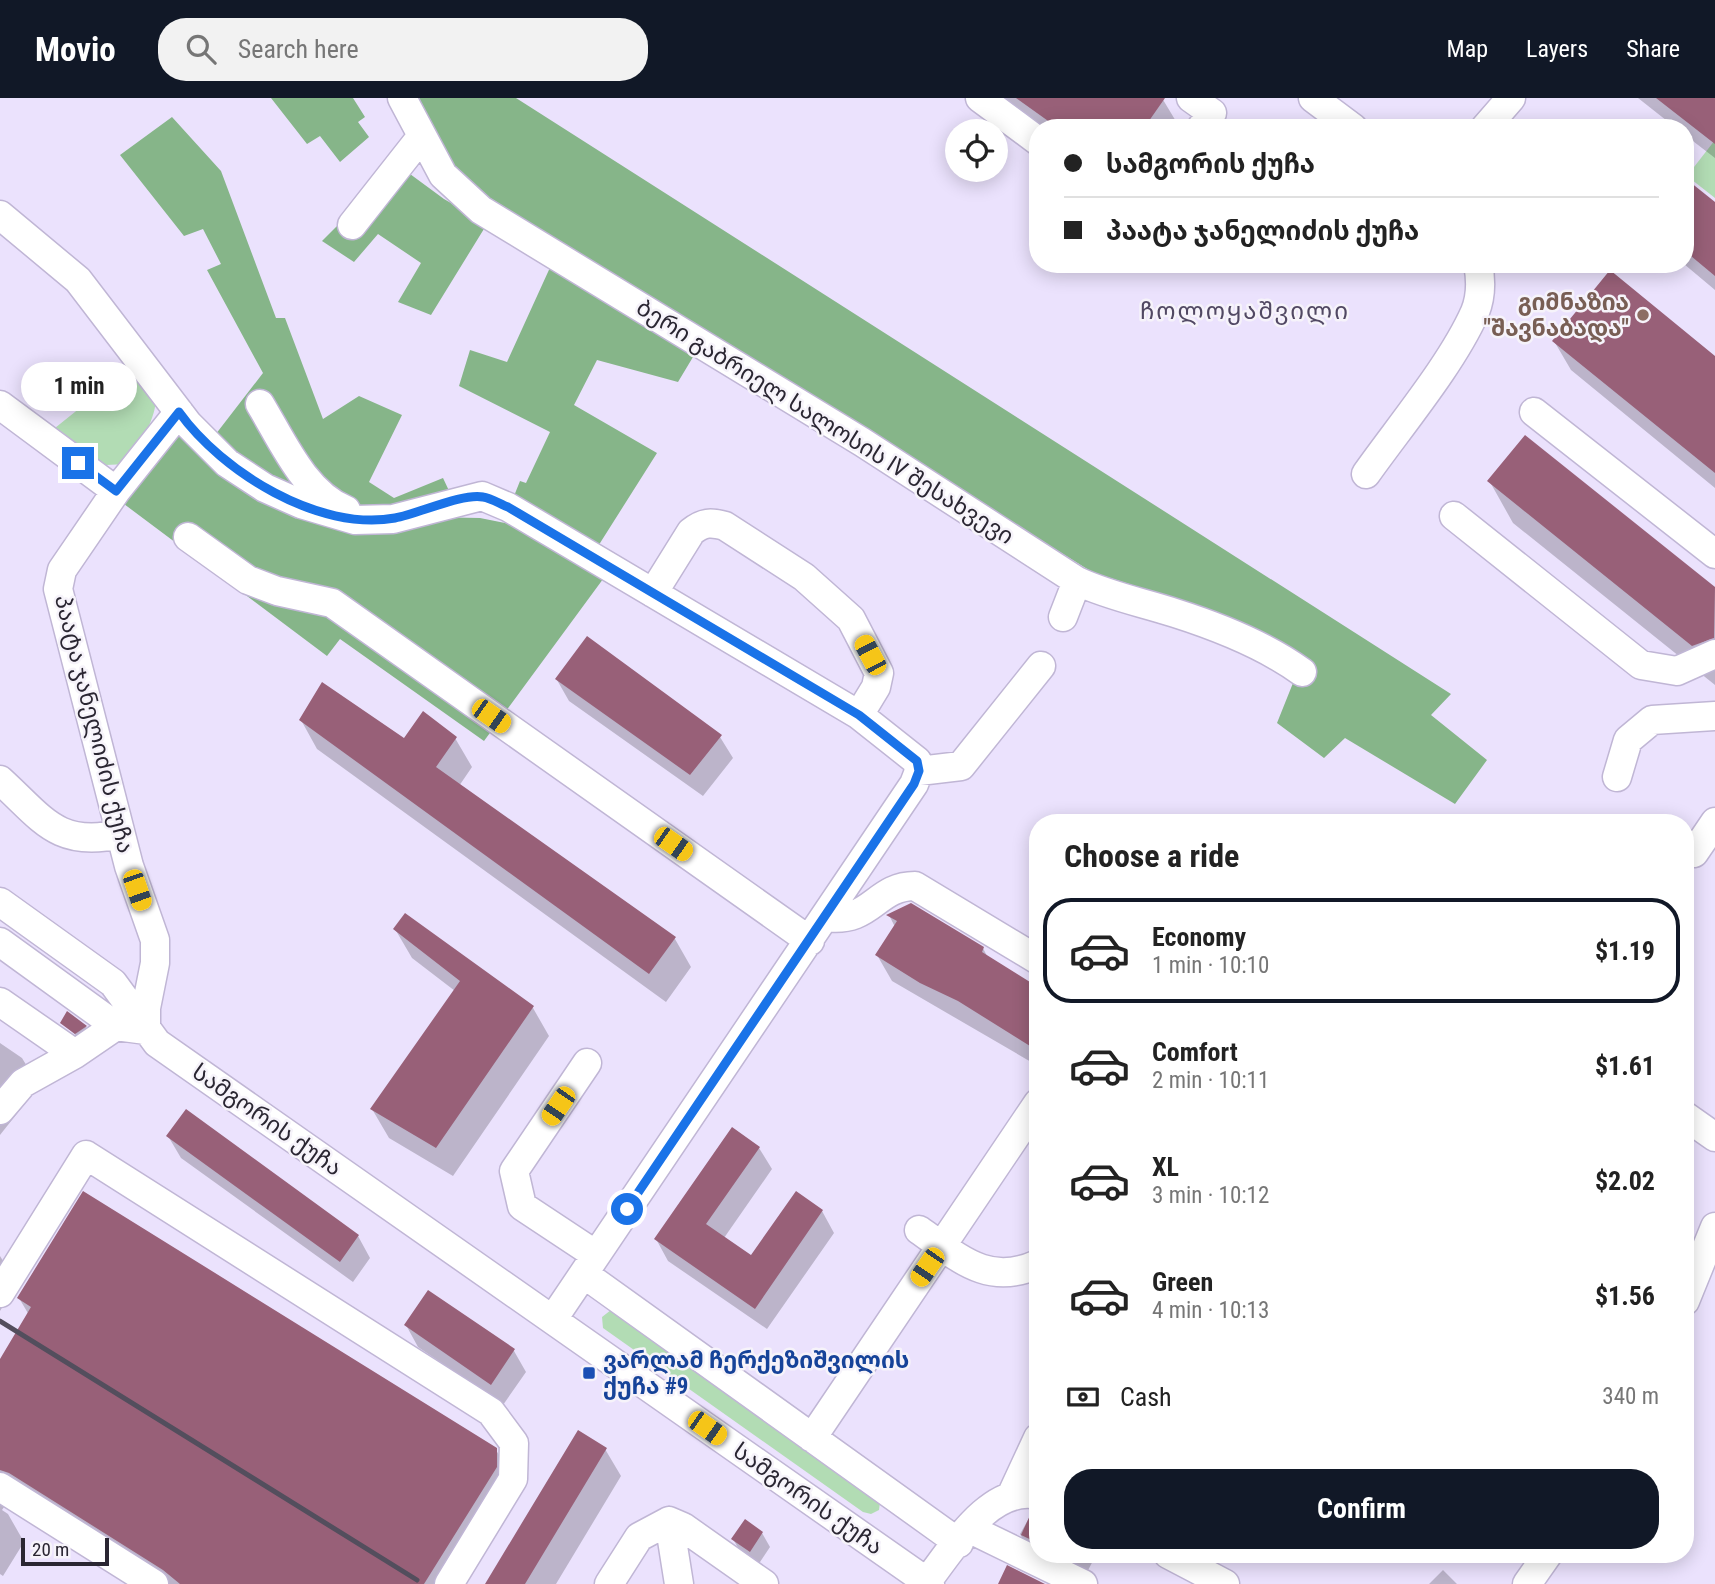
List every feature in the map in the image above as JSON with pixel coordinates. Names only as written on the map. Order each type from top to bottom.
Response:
[{"type":"street","name":"ბერი გაბრიელ სალოსის IV შესახვევი","points":[[402,98],[443,176],[481,210],[862,442],[1077,581],[1110,596],[1175,613],[1274,652],[1302,672]]},
{"type":"street","points":[[981,98],[1029,134]]},
{"type":"street","points":[[1313,98],[1341,119]]},
{"type":"street","points":[[1493,119],[1511,98]]},
{"type":"street","points":[[352,225],[422,135]]},
{"type":"street","points":[[0,215],[78,280],[179,412],[227,463],[265,488],[301,504],[355,520],[393,519],[482,496],[508,507],[859,715],[917,761],[919,771],[914,784],[553,1320]]},
{"type":"street","points":[[1366,474],[1457,344],[1476,310],[1480,273]]},
{"type":"street","points":[[260,404],[301,473],[338,506],[371,520]]},
{"type":"street","points":[[0,405],[116,491]]},
{"type":"street","name":"პაატა ჯანელიძის ქუჩა","points":[[146,1030],[146,1009],[155,962],[155,940],[120,834],[58,589],[62,570],[116,491],[179,412]]},
{"type":"street","points":[[1534,412],[1715,554]]},
{"type":"street","points":[[1454,516],[1641,665],[1676,671],[1715,654]]},
{"type":"street","points":[[653,593],[691,532],[700,524],[725,526],[804,577],[851,619],[880,673],[876,687],[859,715]]},
{"type":"street","points":[[188,537],[248,580],[277,591],[332,603],[810,941]]},
{"type":"street","points":[[1063,617],[1077,581]]},
{"type":"street","points":[[919,771],[961,765],[1041,666]]},
{"type":"street","points":[[1617,777],[1628,740],[1652,720],[1715,716]]},
{"type":"street","points":[[0,780],[54,829],[72,838],[95,839],[120,834]]},
{"type":"street","points":[[1694,853],[1715,822]]},
{"type":"street","points":[[825,917],[852,918],[892,890],[915,886],[1029,955]]},
{"type":"street","name":"სამგორის ქუჩა","points":[[0,902],[113,983],[157,1044],[927,1583]]},
{"type":"street","points":[[0,942],[116,1026],[146,1030]]},
{"type":"street","points":[[0,1002],[75,1054]]},
{"type":"street","points":[[0,1110],[23,1083],[75,1054],[116,1026]]},
{"type":"street","points":[[587,1063],[514,1171],[522,1206],[590,1265],[812,1438],[964,1536],[1029,1562]]},
{"type":"street","points":[[812,1438],[930,1238],[1029,1115]]},
{"type":"street","points":[[1694,1122],[1715,1137]]},
{"type":"street","points":[[0,1293],[86,1155],[491,1412],[514,1443],[513,1479],[449,1584]]},
{"type":"street","points":[[1694,1279],[1715,1227]]},
{"type":"street","points":[[930,1238],[972,1266],[1016,1274],[1029,1268]]},
{"type":"street","points":[[927,1583],[990,1505],[1025,1494],[1029,1477]]},
{"type":"street","points":[[0,1487],[154,1584]]},
{"type":"street","points":[[608,1584],[639,1537],[668,1521]]},
{"type":"street","points":[[668,1521],[679,1584]]},
{"type":"street","points":[[668,1521],[683,1527],[764,1584]]},
{"type":"street","points":[[1031,1563],[1083,1584]]},
{"type":"street","points":[[1185,1563],[1225,1584]]},
{"type":"green space","points":[[271,98],[353,98],[365,117],[358,122],[369,137],[340,162],[320,136],[307,144]]},
{"type":"green space","points":[[419,98],[516,98],[1451,694],[1431,715],[1487,760],[1455,804],[1345,738],[1324,758],[1277,723],[1301,663],[1172,598],[1092,572],[474,188],[450,163]]},
{"type":"green space","points":[[172,117],[221,171],[276,318],[285,318],[323,419],[359,396],[402,415],[369,482],[394,498],[443,478],[451,495],[391,514],[298,498],[212,439],[263,373],[207,270],[221,264],[203,229],[184,236],[120,155]]},
{"type":"green space","points":[[1715,140],[1715,198],[1694,182],[1694,167]]},
{"type":"green space","points":[[410,174],[444,199],[487,224],[431,315],[398,302],[421,263],[378,234],[354,262],[322,241],[364,199],[380,213]]},
{"type":"green space","points":[[553,261],[696,352],[678,382],[597,360],[574,405],[657,453],[595,551],[512,501],[520,481],[526,483],[550,432],[459,386],[470,350],[507,362]]},
{"type":"green space","points":[[131,367],[151,390],[155,405],[146,432],[127,464],[106,465],[50,432]]},
{"type":"green space","points":[[179,430],[252,494],[428,517],[480,518],[529,528],[606,575],[484,741],[340,639],[327,656],[120,501]]},
{"type":"green space","points":[[611,1310],[880,1502],[879,1510],[871,1514],[863,1512],[603,1328],[602,1317]]},
{"type":"building","points":[[1016,98],[1165,98],[1150,119],[1045,119]]},
{"type":"building","points":[[1656,98],[1715,98],[1715,144],[1694,128],[1694,119],[1683,119]]},
{"type":"building","points":[[1694,185],[1715,202],[1715,276],[1694,258]]},
{"type":"building","points":[[1608,273],[1614,273],[1715,356],[1715,473],[1552,341]]},
{"type":"building","points":[[1525,435],[1715,587],[1714,638],[1692,646],[1487,481]]},
{"type":"building","points":[[587,636],[722,735],[690,775],[555,679]]},
{"type":"building","points":[[322,682],[404,738],[423,711],[457,737],[436,767],[676,937],[649,974],[299,720]]},
{"type":"building","points":[[911,903],[984,947],[982,952],[1029,981],[1029,1045],[958,1001],[920,983],[875,955],[897,921],[886,915]]},
{"type":"building","points":[[405,913],[534,1006],[436,1148],[370,1109],[460,981],[393,929]]},
{"type":"building","points":[[67,1011],[87,1026],[75,1034],[60,1023]]},
{"type":"building","points":[[186,1109],[359,1235],[340,1262],[166,1136]]},
{"type":"building","points":[[732,1127],[760,1147],[706,1224],[751,1255],[796,1191],[823,1210],[755,1309],[654,1239]]},
{"type":"building","points":[[83,1191],[497,1448],[497,1467],[424,1584],[180,1584],[163,1570],[9,1473],[0,1470],[0,1359],[31,1307],[17,1298]]},
{"type":"building","points":[[428,1290],[515,1349],[491,1385],[404,1325]]},
{"type":"building","points":[[578,1430],[607,1448],[525,1584],[485,1584]]},
{"type":"building","points":[[1029,1518],[1029,1539],[1021,1535]]},
{"type":"building","points":[[745,1519],[763,1532],[750,1552],[731,1539]]},
{"type":"building","points":[[1007,1565],[1045,1584],[998,1584]]},
{"type":"railway","points":[[0,1321],[417,1580]]},
{"type":"place","name":"გიმნაზია \"შავნაბადა\"","points":[[1643,315]]},
{"type":"place","name":"ვარლამ ჩერქეზიშვილის ქუჩა #9","points":[[589,1373]]},
{"type":"district","name":"ჩოლოყაშვილი","points":[[1245,311]]},
{"type":"route","points":[[78,463],[116,491],[179,412],[188,425],[227,463],[265,488],[301,504],[355,520],[393,519],[458,500],[482,496],[508,507],[859,715],[917,761],[919,771],[914,784],[627,1209]]}]
